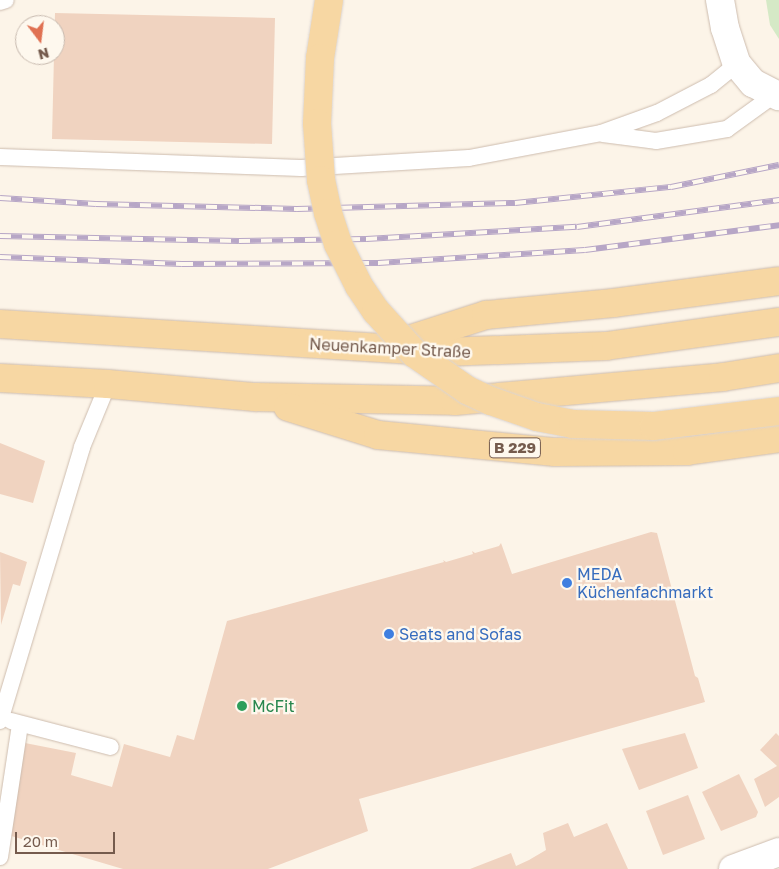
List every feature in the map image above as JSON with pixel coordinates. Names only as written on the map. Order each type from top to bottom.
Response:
[{"type":"main road","points":[[329,0],[320,58],[316,123],[321,180],[328,213],[338,244],[358,286],[376,311],[415,354],[461,386],[491,401],[537,417],[573,424],[654,426],[779,411]]},
{"type":"main road","points":[[380,349],[486,315],[622,302],[779,281]]},
{"type":"main road","name":"Neuenkamper Straße","points":[[0,324],[445,352],[531,351],[606,346],[779,322]]},
{"type":"main road","name":"B 229","points":[[0,378],[108,384],[256,397],[455,401],[723,377],[779,368]]},
{"type":"main road","name":"B 229","points":[[256,397],[378,435],[555,452],[687,451],[779,438]]},
{"type":"street","points":[[720,0],[725,28],[737,64],[753,82],[776,95]]},
{"type":"street","points":[[733,869],[779,852]]},
{"type":"lane","points":[[0,2],[6,0]]},
{"type":"lane","points":[[0,157],[301,168],[468,158],[601,134],[657,113],[711,85],[737,64]]},
{"type":"lane","points":[[601,134],[656,141],[727,130],[776,95]]},
{"type":"lane","points":[[108,384],[82,447],[1,720],[111,747]]},
{"type":"lane","points":[[0,857],[20,724]]},
{"type":"green space","points":[[766,0],[779,0],[779,39],[770,25]]},
{"type":"building","points":[[55,13],[275,18],[272,144],[52,139],[54,65],[65,65],[65,15],[55,15]]},
{"type":"building","points":[[0,443],[45,461],[33,503],[0,494]]},
{"type":"building","points":[[651,532],[657,533],[695,676],[698,678],[705,702],[359,799],[368,831],[268,869],[123,869],[8,835],[25,743],[76,753],[71,775],[112,787],[124,744],[170,757],[177,735],[194,740],[227,621],[444,562],[443,560],[446,562],[473,554],[472,551],[475,553],[499,546],[501,543],[512,574]]},
{"type":"building","points":[[0,552],[27,562],[20,586],[13,584],[1,625]]},
{"type":"building","points":[[685,733],[698,768],[639,790],[622,749]]},
{"type":"building","points":[[776,733],[779,736],[779,797],[765,807],[754,779],[777,766],[760,750]]},
{"type":"building","points":[[739,774],[758,812],[756,817],[721,831],[702,792]]},
{"type":"building","points":[[688,795],[705,839],[663,855],[646,811]]},
{"type":"building","points":[[568,823],[574,837],[607,823],[628,869],[470,869],[511,853],[516,866],[529,860],[546,850],[543,833]]},
{"type":"railway","points":[[0,198],[96,204],[297,209],[515,203],[671,187],[779,165]]},
{"type":"railway","points":[[0,236],[239,241],[366,239],[577,227],[779,200]]},
{"type":"railway","points":[[0,257],[182,264],[378,263],[585,250],[779,225]]},
{"type":"place","name":"MEDA Küchenfachmarkt","points":[[567,583]]},
{"type":"place","name":"Seats and Sofas","points":[[389,634]]},
{"type":"place","name":"McFit","points":[[242,706]]}]
